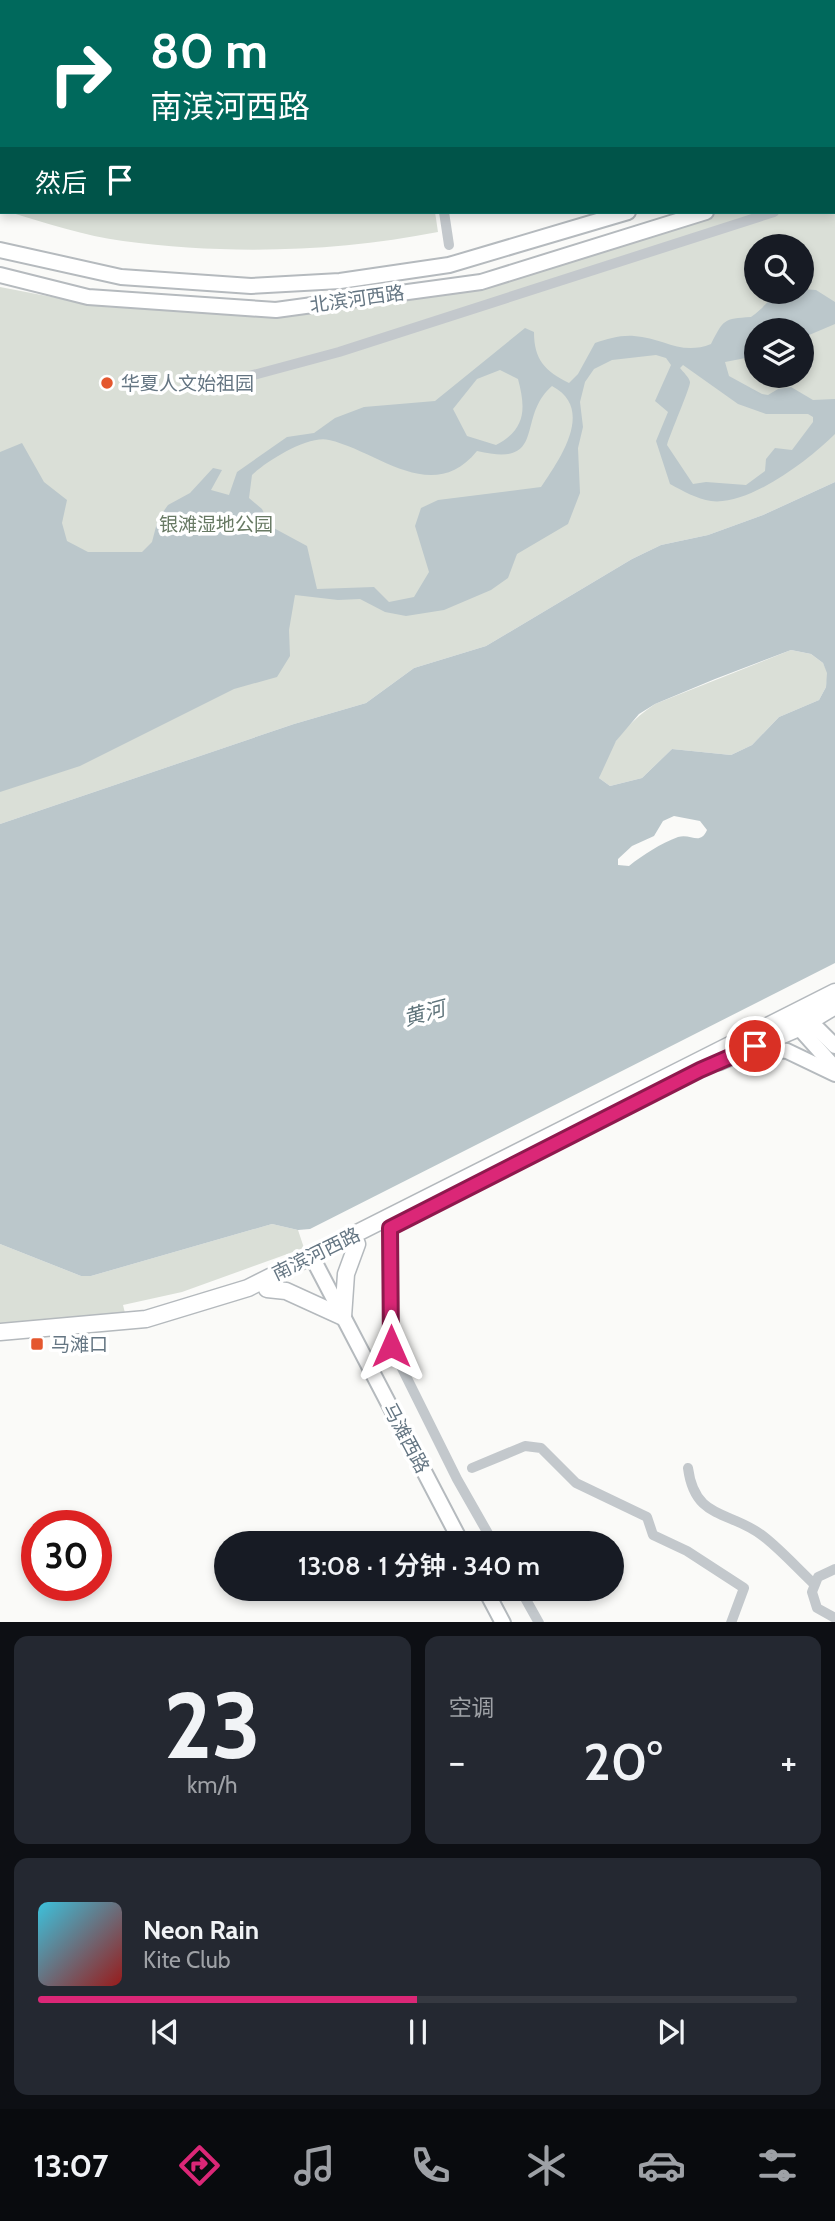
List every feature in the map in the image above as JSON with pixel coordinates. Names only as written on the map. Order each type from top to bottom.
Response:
[{"type":"highway","name":"南滨河西路","points":[[0,1332],[146,1319],[248,1288],[357,1244],[700,1070],[755,1046],[835,992]]},
{"type":"highway","name":"南滨河西路","points":[[0,1340],[58,1338],[148,1328],[267,1289],[314,1261],[798,1018],[835,1006]]},
{"type":"highway","points":[[267,1289],[286,1291],[343,1317],[346,1274],[357,1244]]},
{"type":"main road","name":"北滨河西路","points":[[0,250],[121,277],[251,286],[340,281],[449,265],[621,214]]},
{"type":"main road","name":"北滨河西路","points":[[0,275],[88,297],[276,310],[481,282],[700,214]]},
{"type":"main road","points":[[798,1018],[835,1046]]},
{"type":"main road","points":[[798,1018],[835,1068]]},
{"type":"main road","points":[[755,1046],[788,1051],[835,1074]]},
{"type":"main road","name":"马滩西路","points":[[314,1261],[454,1531]]},
{"type":"main road","points":[[492,1601],[503,1622]]},
{"type":"street","points":[[444,214],[449,245]]},
{"type":"street","points":[[205,388],[339,352],[768,214]]},
{"type":"street","points":[[390,1228],[391,1346],[457,1479],[487,1531]]},
{"type":"street","points":[[472,1468],[525,1446],[541,1448],[576,1483],[647,1517],[653,1535],[687,1551],[744,1588],[731,1622]]},
{"type":"street","points":[[688,1468],[690,1482],[704,1505],[715,1514],[761,1534],[814,1584]]},
{"type":"street","points":[[835,1569],[825,1572],[814,1584],[812,1592],[822,1614],[835,1618]]},
{"type":"street","points":[[527,1601],[540,1622]]},
{"type":"green space","points":[[16,214],[435,214],[438,232],[360,244],[241,250],[109,239]]},
{"type":"green space","name":"银滩湿地公园","points":[[700,214],[835,214],[835,482],[763,515],[708,535],[661,545],[632,559],[486,646],[414,668],[366,703],[294,724],[0,824],[0,287],[104,307],[276,310],[481,282]]},
{"type":"green space","points":[[791,650],[811,654],[823,663],[828,673],[826,687],[819,700],[779,717],[752,745],[731,755],[672,749],[642,778],[610,786],[599,778],[606,756],[620,736],[655,704]]},
{"type":"green space","points":[[272,1224],[298,1230],[304,1248],[182,1292],[123,1305],[126,1317],[0,1325],[0,1244],[81,1276],[91,1276]]},
{"type":"water","points":[[814,290],[835,302],[835,324],[814,333],[814,318],[744,318],[744,358],[725,362],[729,376],[744,384],[744,388],[768,395],[778,389],[793,388],[813,400],[835,399],[835,434],[778,479],[760,489],[726,501],[701,498],[670,484],[656,441],[668,412],[655,401],[671,365],[666,358],[656,355],[612,360],[594,369],[585,382],[580,402],[583,427],[578,448],[580,493],[568,524],[517,554],[508,578],[491,590],[444,610],[406,616],[385,612],[360,599],[338,600],[295,595],[289,630],[290,656],[277,677],[234,689],[80,766],[0,792],[0,452],[22,443],[44,482],[67,500],[62,523],[67,541],[88,552],[142,552],[152,542],[158,519],[168,505],[190,493],[213,468],[222,470],[211,490],[229,495],[237,472],[287,437],[314,433],[335,418],[364,407],[435,401],[525,328],[534,332],[536,350],[547,369],[569,383],[578,374],[595,343],[634,336],[681,347],[700,347],[711,344],[725,322],[729,320],[751,317],[766,304],[814,304]],"holes":[[[683,365],[738,404],[766,414],[808,414],[813,417],[813,422],[792,450],[775,448],[766,459],[765,471],[746,485],[706,482],[693,484],[667,445],[690,382],[680,368]],[[500,370],[518,379],[522,409],[518,425],[513,432],[496,445],[467,436],[453,409],[477,379]],[[552,386],[565,396],[573,421],[564,449],[541,487],[438,500],[421,508],[415,526],[429,572],[414,597],[389,602],[374,587],[317,589],[307,546],[270,526],[262,509],[249,498],[252,475],[259,469],[288,450],[320,439],[348,446],[385,463],[423,475],[442,474],[460,467],[477,451],[514,453],[523,446],[541,399]]]},
{"type":"water","name":"黄河","points":[[835,482],[835,963],[310,1229],[298,1230],[272,1224],[91,1276],[81,1276],[0,1244],[0,824],[294,724],[366,703],[414,668],[486,646],[632,559],[661,545],[708,535],[763,515]],"holes":[[[791,650],[811,654],[823,663],[827,673],[826,687],[819,700],[779,717],[752,745],[731,755],[672,749],[642,778],[610,786],[599,778],[616,741],[639,714],[655,704]],[[674,816],[700,821],[707,830],[698,838],[683,836],[671,840],[629,866],[618,865],[618,859],[632,846],[654,836],[663,821]]]},
{"type":"place","name":"华夏人文始祖园","points":[[107,383]]},
{"type":"place","name":"马滩口","points":[[37,1344]]},
{"type":"route","points":[[391,1346],[390,1228],[700,1070],[755,1046]]}]
